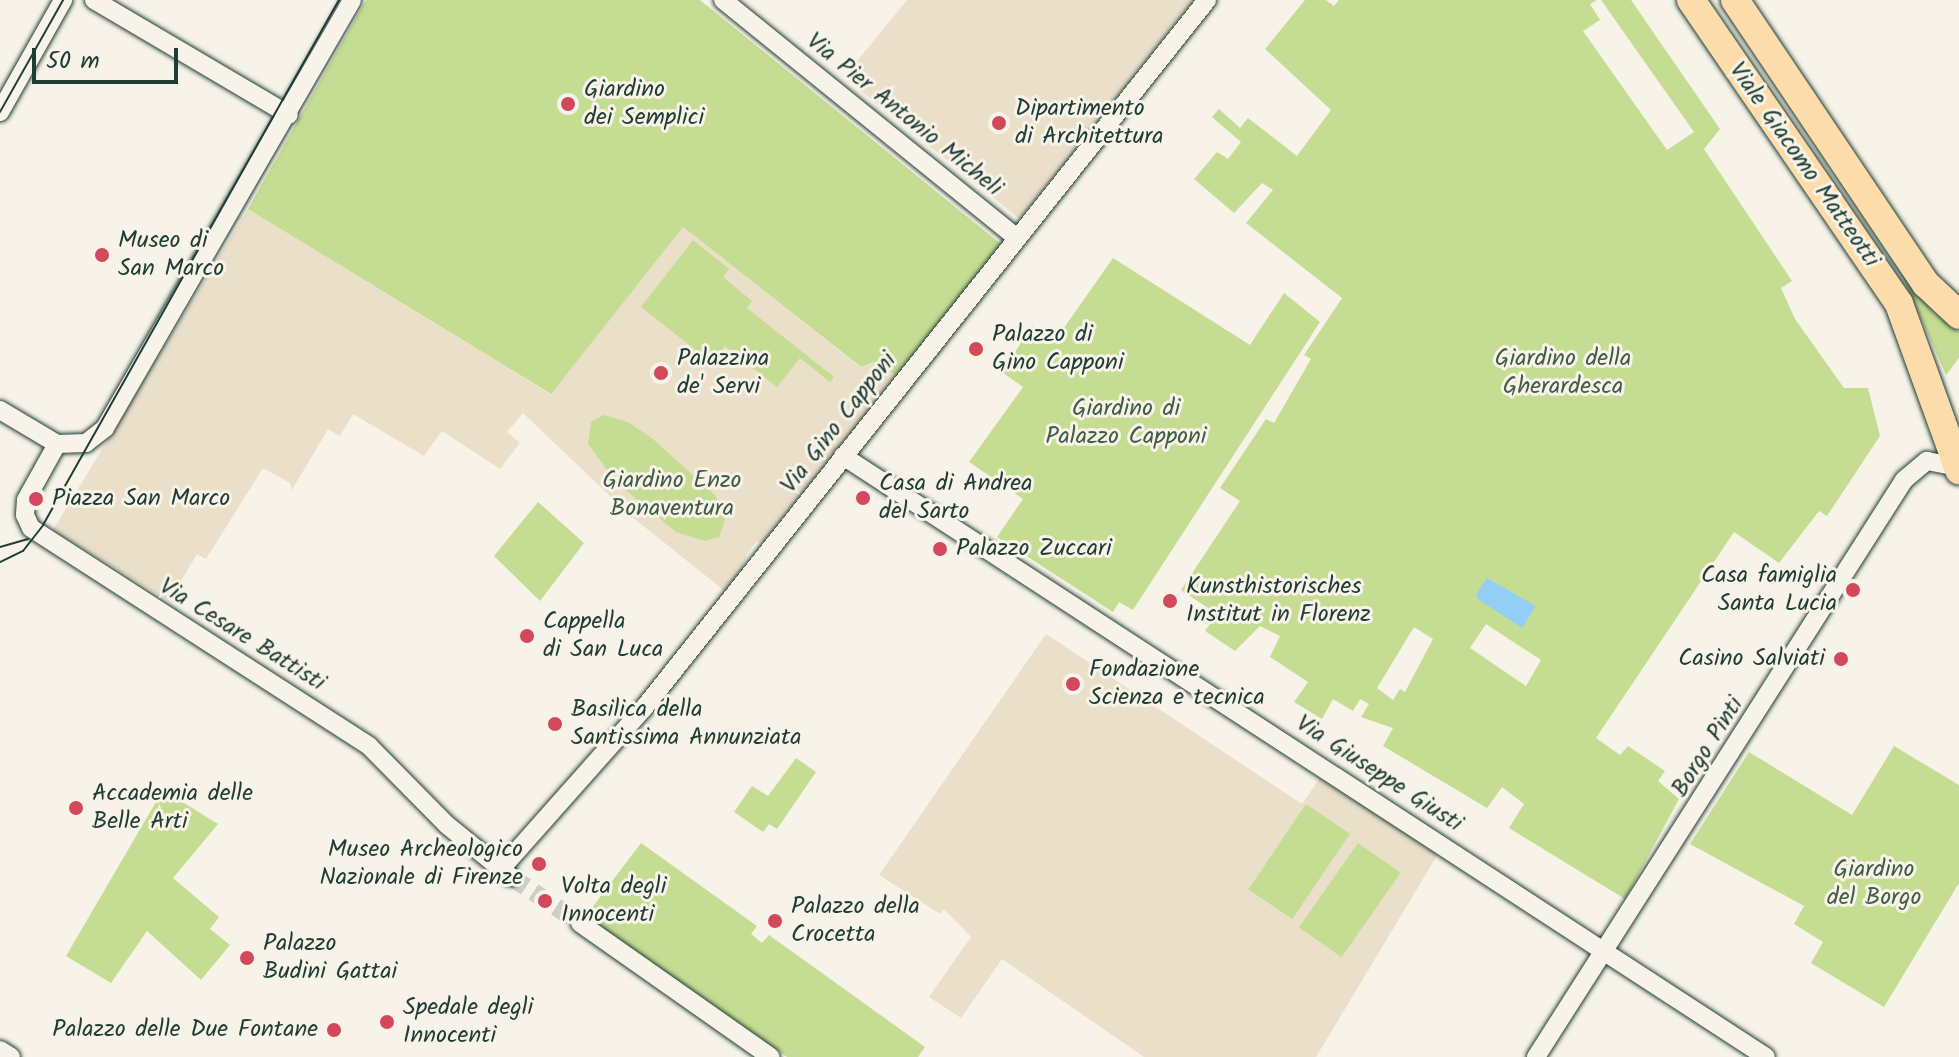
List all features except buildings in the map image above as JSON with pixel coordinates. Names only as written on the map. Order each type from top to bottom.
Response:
[{"type":"main road","name":"Viale Giacomo Matteotti","points":[[1691,0],[1866,253],[1913,332],[1958,468]]},
{"type":"main road","name":"Viale Giacomo Matteotti","points":[[1735,0],[1926,284],[1952,309]]},
{"type":"street","points":[[0,112],[63,0]]},
{"type":"street","points":[[94,0],[289,115]]},
{"type":"street","points":[[0,410],[57,444],[86,443],[105,428],[289,115],[352,0]]},
{"type":"street","name":"Via Gino Capponi","points":[[506,874],[644,708],[1207,0]]},
{"type":"street","name":"Via Pier Antonio Micheli","points":[[736,4],[1017,238]]},
{"type":"street","name":"Via Cesare Battisti","points":[[57,444],[24,508],[27,523],[45,539],[345,730],[393,768],[402,784],[506,874]]},
{"type":"street","name":"Via Giuseppe Giusti","points":[[843,456],[1608,951],[1766,1057]]},
{"type":"street","name":"Borgo Pinti","points":[[1536,1057],[1608,951],[1904,480],[1920,464],[1935,460],[1958,468]]},
{"type":"street","points":[[580,923],[771,1057]]},
{"type":"street","points":[[0,1050],[11,1057]]},
{"type":"shaded area","name":"Dipartimento di Architettura","points":[[907,0],[1194,0],[1020,219],[844,77]]},
{"type":"shaded area","points":[[248,209],[550,394],[683,227],[860,367],[873,362],[897,375],[770,539],[756,542],[747,554],[740,576],[726,592],[631,516],[523,413],[507,432],[520,443],[500,469],[442,431],[424,456],[353,414],[340,436],[328,429],[292,490],[290,483],[263,468],[206,559],[197,554],[169,601],[53,530]]},
{"type":"shaded area","points":[[1046,634],[1302,804],[1320,778],[1438,854],[1316,1057],[1144,1057],[1002,959],[961,1018],[929,997],[971,937],[944,909],[940,914],[879,875]]},
{"type":"green space","name":"Giardino dei Semplici","points":[[366,0],[700,0],[1002,245],[897,375],[873,362],[861,367],[683,227],[551,394],[248,209]]},
{"type":"green space","name":"Giardino della Gherardesca","points":[[1305,0],[1326,0],[1334,6],[1339,0],[1597,0],[1590,4],[1600,20],[1583,31],[1667,150],[1694,132],[1601,0],[1631,0],[1720,129],[1704,149],[1792,281],[1781,288],[1795,319],[1844,388],[1868,388],[1880,436],[1827,516],[1819,511],[1779,563],[1734,532],[1596,738],[1620,755],[1628,746],[1665,771],[1658,781],[1679,799],[1625,899],[1509,828],[1524,804],[1502,787],[1487,808],[1383,746],[1393,728],[1361,717],[1369,704],[1360,699],[1353,711],[1333,699],[1322,719],[1294,702],[1308,682],[1270,657],[1280,636],[1260,626],[1235,651],[1205,631],[1217,614],[1181,590],[1240,501],[1220,488],[1266,419],[1274,423],[1311,359],[1304,355],[1342,298],[1246,223],[1273,190],[1262,183],[1234,213],[1194,179],[1217,152],[1228,159],[1241,142],[1212,117],[1219,109],[1240,128],[1248,118],[1297,156],[1331,110],[1265,49]],"holes":[[[1486,624],[1541,660],[1526,686],[1470,648]],[[1414,627],[1433,639],[1405,692],[1400,689],[1393,700],[1377,688]]]},
{"type":"green space","points":[[693,240],[729,269],[723,277],[752,301],[747,308],[834,377],[830,382],[800,358],[777,387],[725,346],[712,363],[641,307]]},
{"type":"green space","name":"Giardino di Palazzo Capponi","points":[[1113,258],[1250,345],[1284,293],[1320,322],[1133,610],[1119,602],[1113,612],[997,537],[1023,499],[969,462],[1023,387],[1002,372],[1032,326],[1054,342]]},
{"type":"green space","points":[[1898,266],[1934,313],[1959,332],[1959,358],[1946,375]]},
{"type":"green space","name":"Giardino Enzo Bonaventura","points":[[604,415],[628,422],[653,439],[716,496],[725,520],[719,537],[705,541],[676,532],[616,482],[588,444],[591,422]]},
{"type":"green space","points":[[538,502],[584,543],[540,601],[494,556]]},
{"type":"green space","name":"Giardino del Borgo","points":[[1894,746],[1959,785],[1959,883],[1884,1007],[1811,963],[1823,942],[1794,924],[1804,906],[1690,844],[1749,752],[1852,815]]},
{"type":"green space","points":[[796,758],[816,772],[777,829],[769,824],[763,832],[734,812],[752,786],[768,796]]},
{"type":"green space","points":[[163,790],[218,824],[173,878],[219,917],[210,929],[230,945],[201,980],[147,931],[111,983],[66,956]]},
{"type":"green space","points":[[1306,804],[1350,834],[1292,919],[1248,889]]},
{"type":"green space","points":[[641,843],[757,926],[751,934],[762,943],[769,935],[925,1047],[918,1057],[787,1057],[585,917]]},
{"type":"green space","points":[[1358,843],[1401,873],[1342,957],[1299,927]]},
{"type":"water","points":[[1487,578],[1536,606],[1522,628],[1479,600],[1476,595]]},
{"type":"tunnel","points":[[511,877],[580,923]]},
{"type":"tram line","points":[[0,112],[63,0]]},
{"type":"tram line","points":[[0,562],[23,551],[43,525],[339,0]]},
{"type":"tram line","points":[[0,547],[28,539]]},
{"type":"place","name":"Giardino dei Semplici","points":[[568,104]]},
{"type":"place","name":"Dipartimento di Architettura","points":[[999,123]]},
{"type":"place","name":"Museo di San Marco","points":[[102,255]]},
{"type":"place","name":"Palazzo di Gino Capponi","points":[[976,349]]},
{"type":"place","name":"Palazzina de' Servi","points":[[661,373]]},
{"type":"place","name":"Casa di Andrea del Sarto","points":[[863,498]]},
{"type":"place","name":"Piazza San Marco","points":[[36,499]]},
{"type":"place","name":"Palazzo Zuccari","points":[[940,549]]},
{"type":"place","name":"Casa famiglia Santa Lucia","points":[[1853,590]]},
{"type":"place","name":"Kunsthistorisches Institut in Florenz","points":[[1170,601]]},
{"type":"place","name":"Cappella di San Luca","points":[[527,636]]},
{"type":"place","name":"Casino Salviati","points":[[1841,659]]},
{"type":"place","name":"Fondazione Scienza e tecnica","points":[[1073,684]]},
{"type":"place","name":"Basilica della Santissima Annunziata","points":[[555,724]]},
{"type":"place","name":"Accademia delle Belle Arti","points":[[76,808]]},
{"type":"place","name":"Museo Archeologico Nazionale di Firenze","points":[[539,864]]},
{"type":"place","name":"Volta degli Innocenti","points":[[545,901]]},
{"type":"place","name":"Palazzo della Crocetta","points":[[775,921]]},
{"type":"place","name":"Palazzo Budini Gattai","points":[[247,958]]},
{"type":"place","name":"Spedale degli Innocenti","points":[[387,1022]]},
{"type":"place","name":"Palazzo delle Due Fontane","points":[[334,1030]]}]
